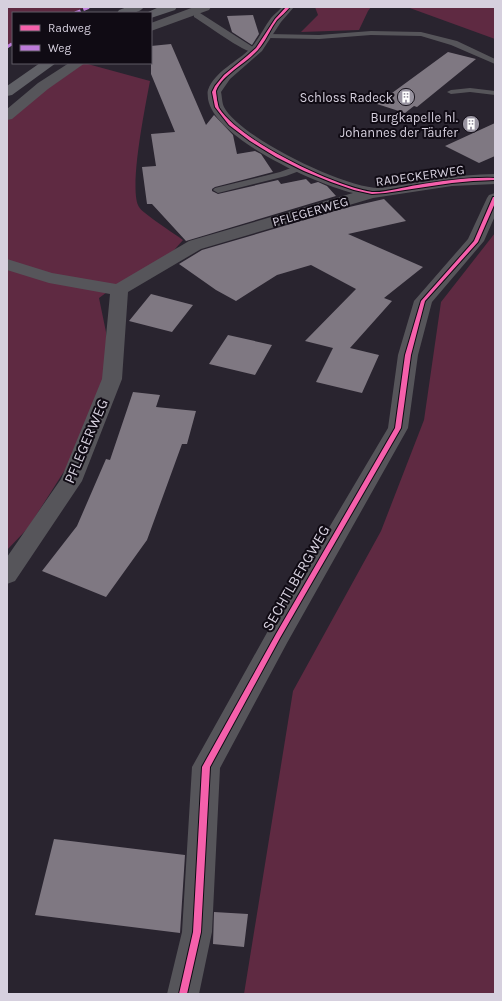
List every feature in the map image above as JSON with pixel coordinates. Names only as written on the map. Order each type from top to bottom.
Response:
[{"type":"main road","points":[[126,12],[138,7]]},
{"type":"main road","points":[[152,14],[170,7]]},
{"type":"main road","points":[[7,92],[47,64]]},
{"type":"street","name":"RADECKERWEG","points":[[288,7],[277,20],[268,36],[255,51],[219,81],[214,94],[216,108],[224,119],[254,142],[299,168],[338,183],[372,193],[471,178],[495,179]]},
{"type":"street","points":[[152,27],[201,11]]},
{"type":"street","points":[[7,116],[42,86],[76,64]]},
{"type":"street","name":"PFLEGERWEG","points":[[7,575],[71,481],[112,379],[119,290],[195,245],[372,193]]},
{"type":"street","name":"SECHTLBERGWEG","points":[[183,994],[197,932],[206,767],[278,636],[398,428],[408,355],[422,301],[476,241],[495,198]]},
{"type":"street","points":[[7,264],[49,278],[119,290]]},
{"type":"lane","points":[[201,11],[236,41],[255,51]]},
{"type":"lane","points":[[268,36],[312,37],[371,33],[421,34],[454,43],[495,62]]},
{"type":"lane","points":[[451,92],[470,90],[495,93]]},
{"type":"lane","points":[[218,190],[283,174],[299,168]]},
{"type":"shaded area","points":[[7,7],[86,7],[74,12],[12,12],[12,42],[7,45]]},
{"type":"shaded area","points":[[315,7],[371,7],[359,30],[301,32],[318,15]]},
{"type":"shaded area","points":[[407,7],[495,7],[495,39]]},
{"type":"shaded area","points":[[83,64],[88,64],[150,81],[139,146],[136,198],[141,210],[183,240],[168,257],[118,284],[99,298],[106,332],[106,370],[77,451],[28,528],[7,550],[7,117]]},
{"type":"shaded area","points":[[495,233],[495,994],[244,994],[293,691],[381,531],[424,420],[441,302]]},
{"type":"building","points":[[253,15],[259,34],[252,45],[232,32],[227,16]]},
{"type":"building","points":[[171,44],[206,125],[214,115],[233,135],[237,154],[255,151],[261,154],[273,172],[215,187],[212,191],[218,194],[278,180],[281,184],[306,179],[311,184],[318,182],[327,186],[336,196],[186,241],[152,204],[147,204],[142,167],[156,166],[151,134],[175,132],[151,74],[152,46]]},
{"type":"building","points":[[448,52],[476,59],[417,107],[414,106],[405,113],[377,104]]},
{"type":"building","points":[[495,123],[495,156],[479,163],[445,146]]},
{"type":"building","points":[[384,199],[406,221],[348,234],[423,267],[384,298],[392,301],[350,348],[379,355],[362,393],[316,382],[333,348],[305,341],[356,289],[311,265],[277,275],[236,301],[216,290],[179,264],[202,250],[345,208]]},
{"type":"building","points":[[151,294],[193,305],[172,332],[129,321]]},
{"type":"building","points":[[228,335],[272,345],[255,375],[209,364]]},
{"type":"building","points":[[133,392],[160,395],[156,407],[196,411],[187,444],[182,444],[147,540],[106,597],[42,571],[77,526],[106,459],[110,460]]},
{"type":"building","points":[[54,839],[185,855],[180,933],[35,915]]},
{"type":"building","points":[[214,912],[248,914],[244,947],[213,944]]},
{"type":"marked path","points":[[78,12],[90,7]]},
{"type":"marked path","points":[[7,47],[12,44]]},
{"type":"cycle path","points":[[288,7],[276,20],[266,37],[257,48],[249,57],[225,76],[214,92],[217,107],[230,124],[251,140],[306,170],[333,181],[372,193],[452,181],[495,179]]},
{"type":"cycle path","points":[[183,994],[197,932],[206,767],[278,636],[398,428],[408,355],[423,301],[476,241],[495,198]]},
{"type":"place","name":"Schloss Radeck","points":[[406,97]]},
{"type":"place","name":"Burgkapelle hl. Johannes der Täufer","points":[[471,124]]}]
